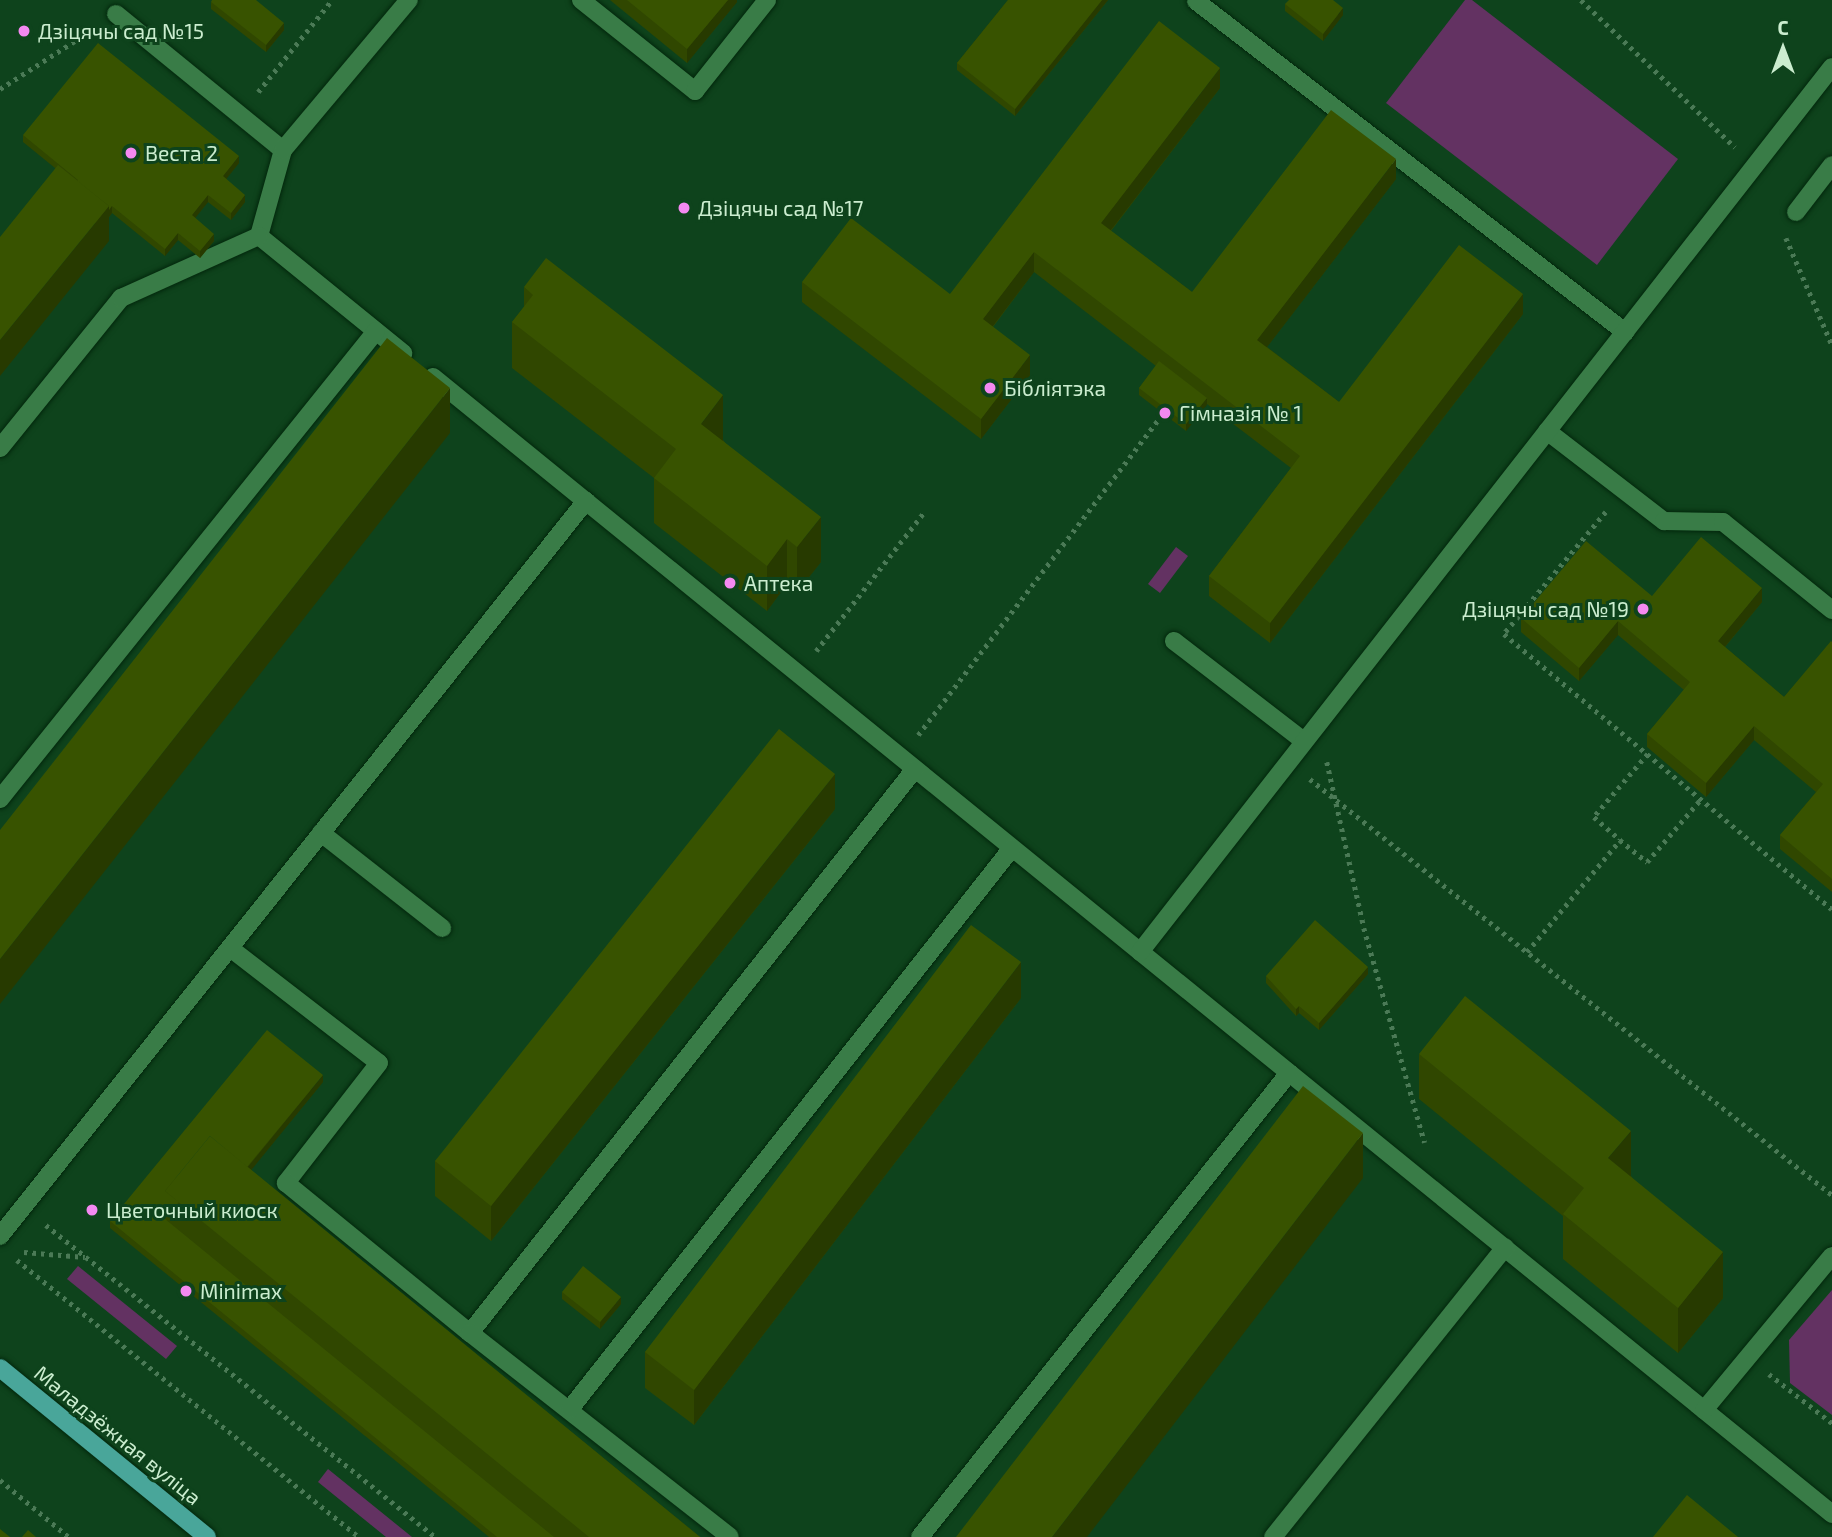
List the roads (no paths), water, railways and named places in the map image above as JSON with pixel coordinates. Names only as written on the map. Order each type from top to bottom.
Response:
[{"type":"main road","name":"Маладзёжная вуліца","points":[[0,1368],[207,1537]]},
{"type":"lane","points":[[259,236],[283,150],[409,0]]},
{"type":"lane","points":[[581,0],[695,91],[767,0]]},
{"type":"lane","points":[[1196,1],[1625,332]]},
{"type":"lane","points":[[116,14],[283,150]]},
{"type":"lane","points":[[1140,952],[1832,67]]},
{"type":"lane","points":[[1796,212],[1832,165]]},
{"type":"lane","points":[[259,236],[1832,1514]]},
{"type":"lane","points":[[0,448],[121,298],[259,236]]},
{"type":"lane","points":[[0,799],[376,331]]},
{"type":"lane","points":[[1547,431],[1664,521],[1723,522],[1832,610]]},
{"type":"lane","points":[[3,1244],[230,947],[586,501]]},
{"type":"lane","points":[[1174,641],[1304,741]]},
{"type":"lane","points":[[470,1333],[908,763]]},
{"type":"lane","points":[[321,833],[442,928]]},
{"type":"lane","points":[[570,1409],[1012,848]]},
{"type":"lane","points":[[230,947],[379,1063],[286,1183],[470,1333],[730,1537]]},
{"type":"lane","points":[[920,1537],[1289,1073]]},
{"type":"lane","points":[[1273,1537],[1506,1247]]},
{"type":"lane","points":[[1704,1410],[1832,1256]]},
{"type":"place","name":"Дзіцячы сад №15","points":[[24,31]]},
{"type":"place","name":"Веста 2","points":[[131,153]]},
{"type":"place","name":"Дзіцячы сад №17","points":[[684,208]]},
{"type":"place","name":"Бібліятэка","points":[[990,388]]},
{"type":"place","name":"Гімназія № 1","points":[[1165,413]]},
{"type":"place","name":"Аптека","points":[[730,583]]},
{"type":"place","name":"Дзіцячы сад №19","points":[[1643,609]]},
{"type":"place","name":"Цветочный киоск","points":[[92,1210]]},
{"type":"place","name":"Minimax","points":[[186,1291]]}]
